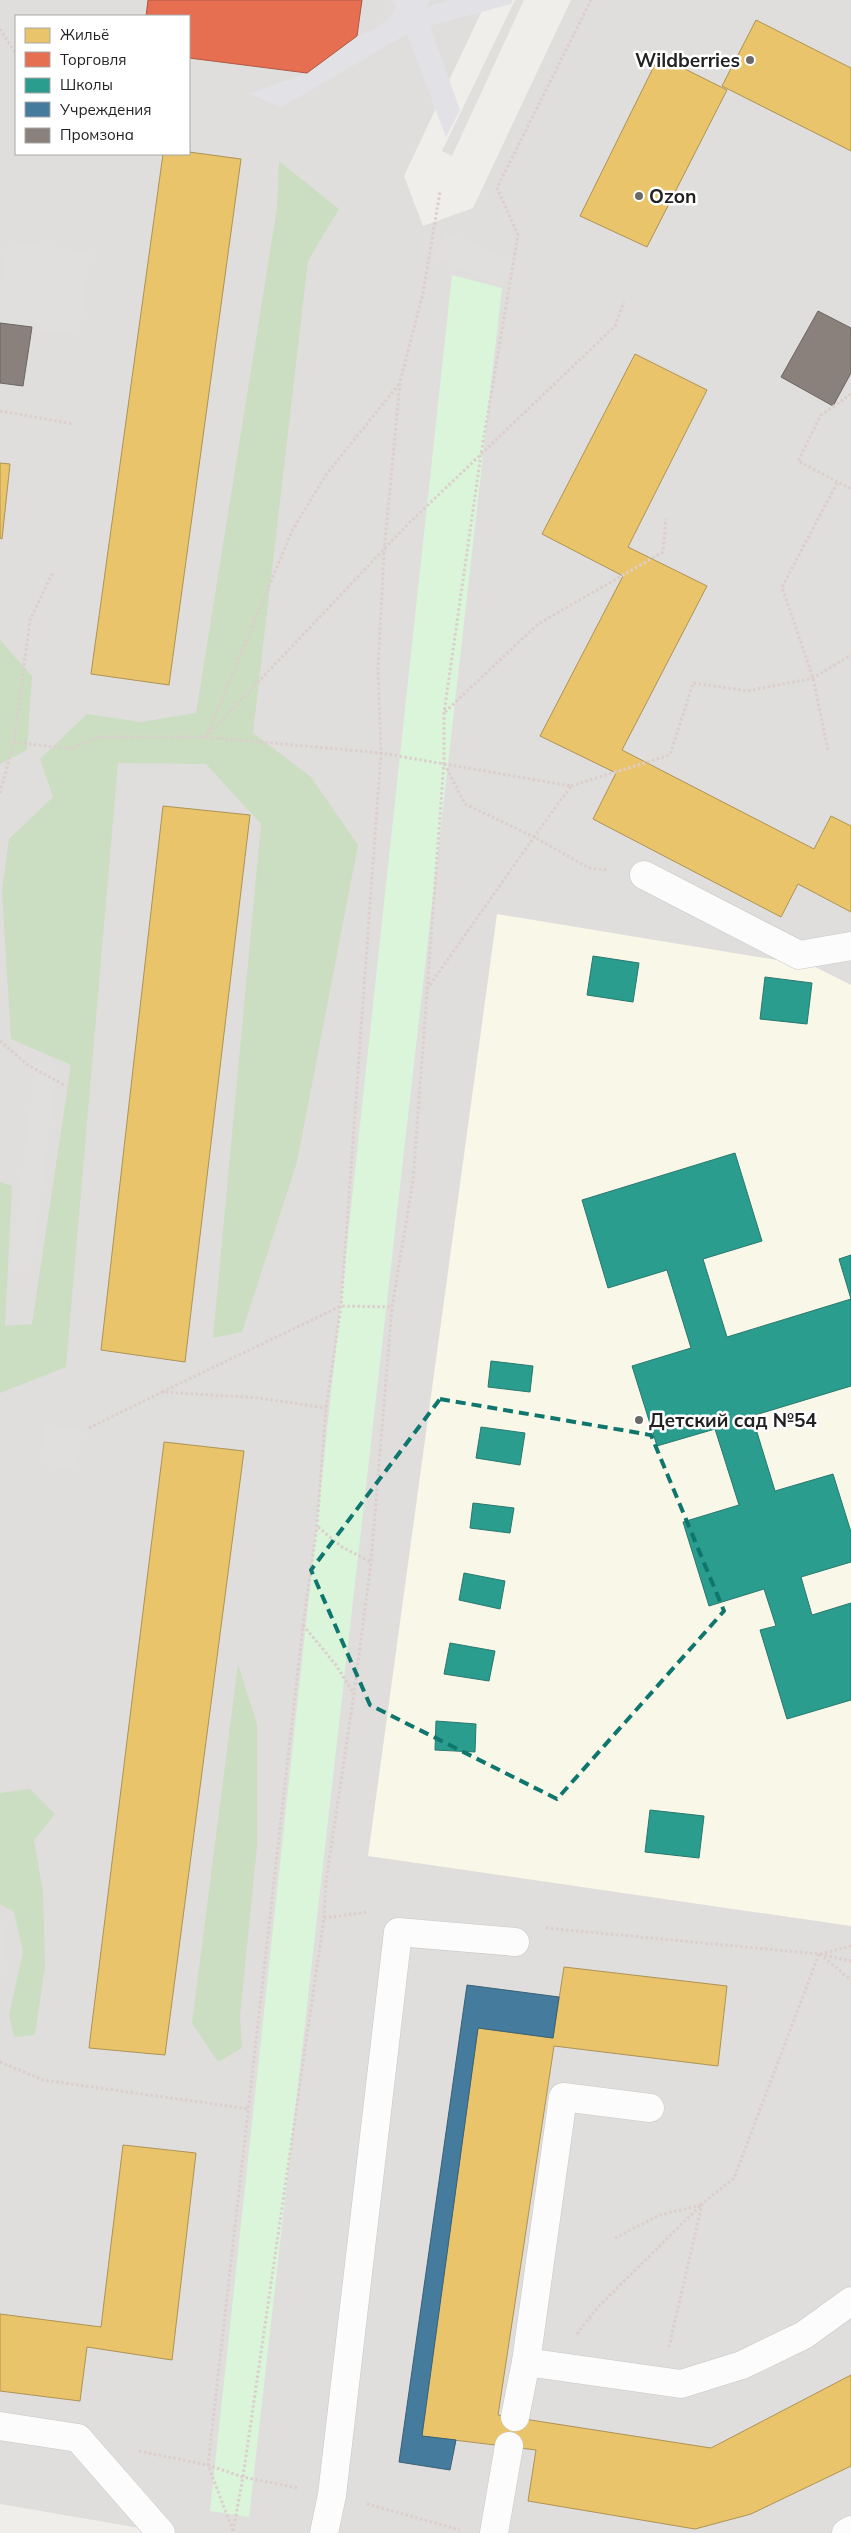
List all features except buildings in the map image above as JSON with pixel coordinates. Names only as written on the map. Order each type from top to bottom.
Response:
[{"type":"lane","points":[[644,875],[799,955],[851,946]]},
{"type":"lane","points":[[324,2533],[332,2495],[398,1932],[516,1942]]},
{"type":"lane","points":[[515,2417],[526,2362],[563,2097],[650,2108]]},
{"type":"lane","points":[[526,2362],[681,2384],[742,2365],[804,2335],[851,2301]]},
{"type":"lane","points":[[0,2426],[78,2438],[161,2533]]},
{"type":"lane","points":[[494,2533],[509,2446]]},
{"type":"lane","points":[[846,2533],[851,2530]]},
{"type":"path","points":[[440,192],[423,293],[400,382],[384,552],[378,668],[381,753],[341,1306],[326,1408],[317,1526],[303,1625],[208,2465],[233,2532],[243,2477],[324,1918],[326,1881],[354,1694],[371,1562],[392,1308],[413,1181],[444,762],[444,713],[481,454],[518,235],[497,188],[591,0]]},
{"type":"path","points":[[0,29],[15,52]]},
{"type":"path","points":[[206,737],[384,552],[406,526],[615,326],[624,302]]},
{"type":"path","points":[[206,737],[292,531],[325,476],[400,382]]},
{"type":"path","points":[[851,394],[821,416],[798,461],[851,489]]},
{"type":"path","points":[[0,411],[73,424]]},
{"type":"path","points":[[828,750],[813,678],[782,586],[837,483]]},
{"type":"path","points":[[444,713],[538,624],[663,552],[666,518]]},
{"type":"path","points":[[0,793],[14,742],[30,620],[53,572]]},
{"type":"path","points":[[14,742],[72,749],[97,737],[206,737],[381,753],[444,762],[571,786],[670,755],[693,683],[748,691],[813,678],[851,655]]},
{"type":"path","points":[[444,762],[465,804],[534,837],[589,868],[644,875]]},
{"type":"path","points":[[426,991],[571,786]]},
{"type":"path","points":[[0,1041],[28,1065],[64,1085]]},
{"type":"path","points":[[89,1428],[341,1306],[392,1308]]},
{"type":"path","points":[[162,1392],[259,1398],[326,1408]]},
{"type":"path","points":[[317,1526],[342,1547],[371,1562]]},
{"type":"path","points":[[303,1625],[336,1665],[354,1694]]},
{"type":"path","points":[[324,1918],[371,1912]]},
{"type":"path","points":[[538,1927],[819,1954],[851,1961]]},
{"type":"path","points":[[819,1954],[851,1946]]},
{"type":"path","points":[[819,1954],[851,1980]]},
{"type":"path","points":[[574,2337],[598,2307],[702,2204],[734,2178],[819,1954]]},
{"type":"path","points":[[0,2062],[43,2080],[249,2109]]},
{"type":"path","points":[[615,2238],[660,2215],[702,2204]]},
{"type":"path","points":[[668,2348],[702,2204]]},
{"type":"path","points":[[134,2450],[208,2465],[243,2477],[332,2495],[461,2530]]},
{"type":"highlighted area","points":[[440,1399],[651,1435],[724,1611],[557,1799],[370,1705],[311,1570]]},
{"type":"shaded area","points":[[0,0],[487,0],[404,176],[423,226],[473,208],[571,0],[851,0],[851,2533],[169,2533],[0,2504]]},
{"type":"shaded area","points":[[389,0],[431,0],[425,7],[451,0],[513,0],[511,4],[430,26],[460,110],[446,137],[407,34],[282,107],[248,94],[307,73],[357,36],[375,29],[390,17],[397,5]]},
{"type":"shaded area","points":[[515,0],[524,0],[452,156],[442,151]]},
{"type":"shaded area","points":[[446,232],[514,262],[502,288],[434,257]]},
{"type":"shaded area","points":[[8,241],[91,253],[78,335],[0,324],[0,295]]},
{"type":"shaded area","name":"Детский сад №54","points":[[497,914],[813,966],[851,985],[851,1926],[368,1856]]},
{"type":"shaded area","points":[[36,1063],[57,1066],[31,1272],[10,1270]]},
{"type":"shaded area","points":[[45,1424],[82,1430],[76,1469],[39,1463]]},
{"type":"shaded area","points":[[0,1919],[7,1920],[0,1980]]},
{"type":"green space","points":[[279,161],[339,209],[308,261],[253,733],[311,777],[358,845],[297,1162],[242,1332],[213,1338],[261,824],[206,764],[118,763],[66,1367],[0,1393],[0,1182],[12,1186],[5,1326],[32,1324],[71,1065],[11,1039],[2,891],[9,839],[53,797],[40,759],[87,714],[141,722],[196,713],[277,208]]},
{"type":"green space","points":[[452,275],[502,288],[249,2517],[210,2511]]},
{"type":"green space","points":[[0,640],[32,676],[27,750],[0,764]]},
{"type":"green space","points":[[238,1664],[257,1724],[257,1847],[240,2017],[242,2048],[218,2062],[192,2023]]},
{"type":"green space","points":[[30,1789],[55,1814],[34,1840],[43,1892],[45,1966],[35,2035],[14,2037],[9,2015],[23,1952],[14,1912],[0,1904],[0,1793]]},
{"type":"place","name":"Wildberries","points":[[750,60]]},
{"type":"place","name":"Ozon","points":[[639,196]]},
{"type":"place","name":"Детский сад №54","points":[[639,1420]]}]
